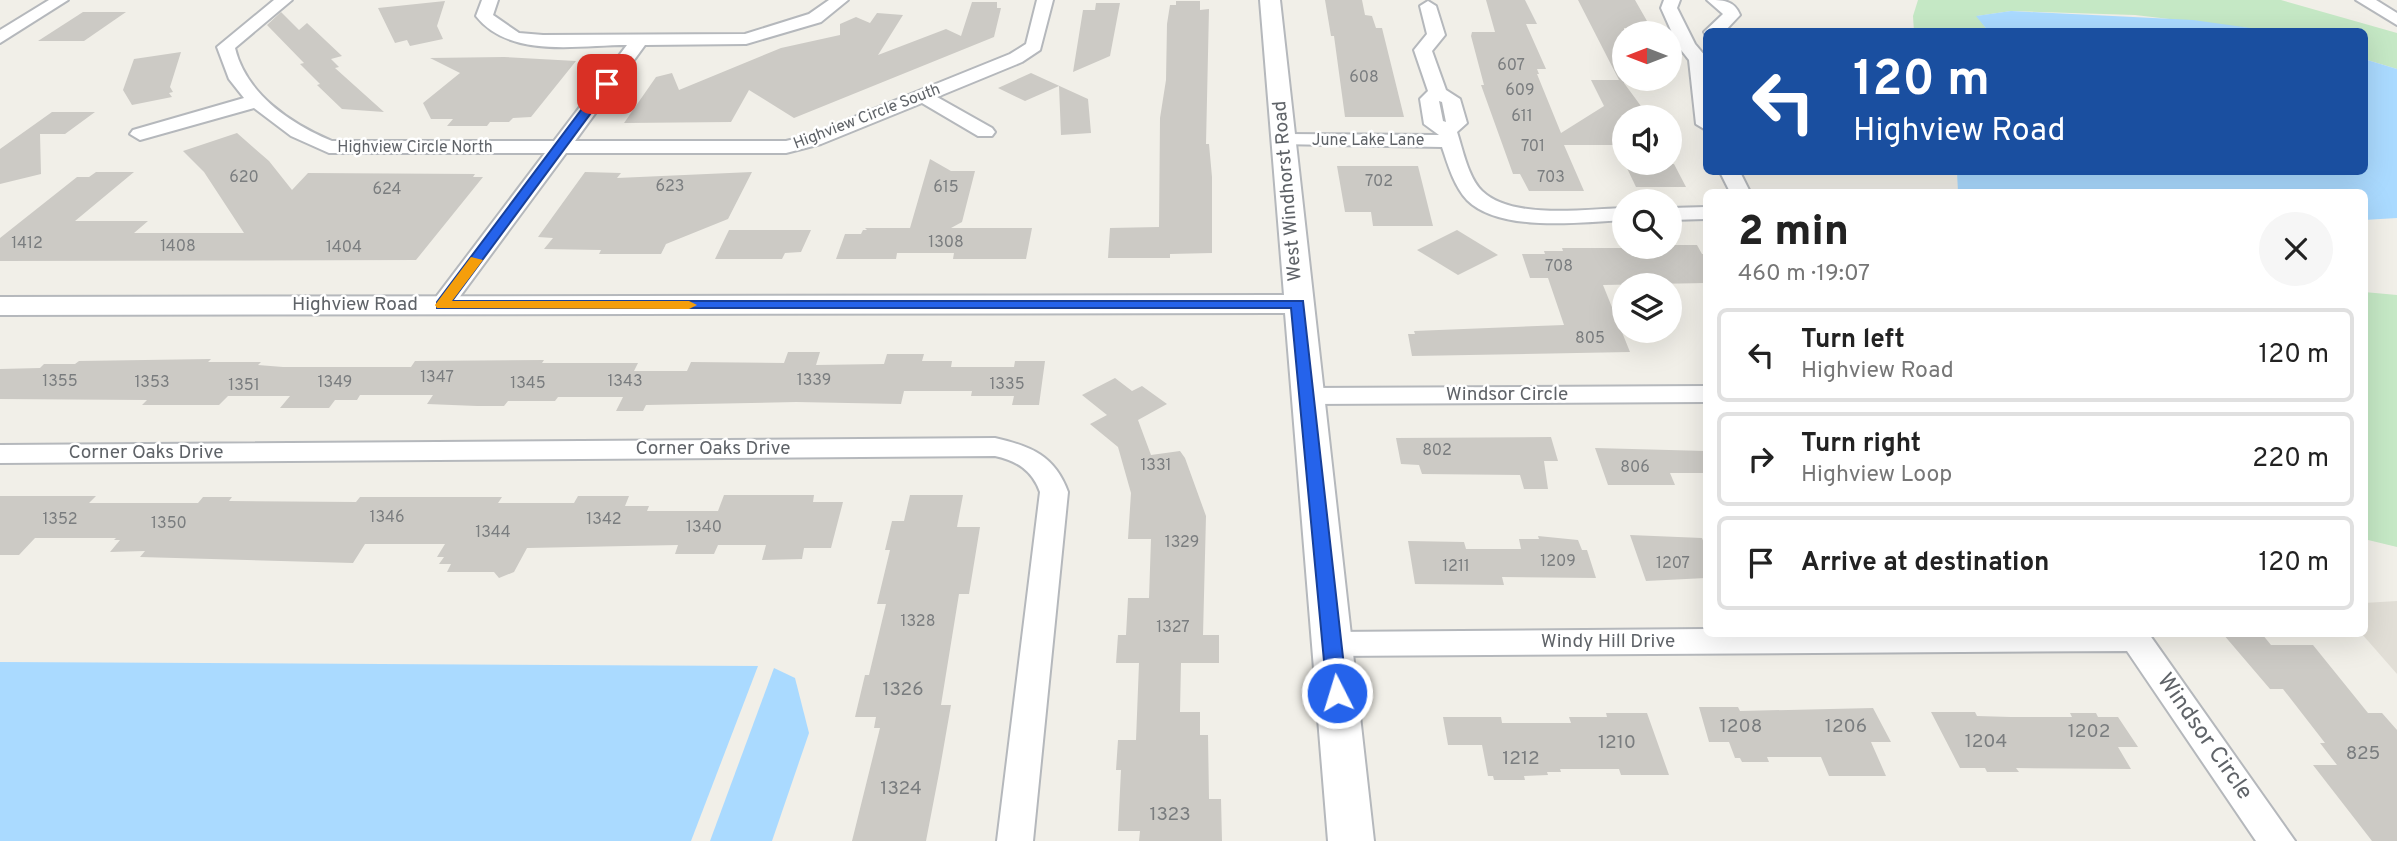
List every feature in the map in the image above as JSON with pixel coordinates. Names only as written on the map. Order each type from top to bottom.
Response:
[{"type":"street","points":[[0,38],[60,0]]},
{"type":"street","name":"Highview Circle North","points":[[284,0],[226,47],[226,58],[256,101],[307,139],[329,147],[559,149]]},
{"type":"street","points":[[490,0],[484,16],[515,38],[640,40],[746,39],[815,18],[840,0]]},
{"type":"street","name":"Highview Circle South","points":[[559,149],[786,147],[814,140],[1016,58],[1034,46],[1045,0]]},
{"type":"street","name":"West Windhorst Road","points":[[1270,0],[1285,140],[1297,304],[1351,841]]},
{"type":"street","points":[[1672,0],[1669,8],[1678,23],[1685,48],[1702,53],[1703,71]]},
{"type":"street","points":[[1715,0],[1729,7],[1732,15],[1717,28]]},
{"type":"street","points":[[2364,0],[2397,20]]},
{"type":"street","name":"June Lake Lane","points":[[1428,6],[1436,35],[1423,50],[1438,93],[1429,99],[1434,124],[1449,136],[1471,192],[1491,208],[1523,214],[1612,214]]},
{"type":"street","points":[[442,305],[640,40]]},
{"type":"street","points":[[923,96],[985,132]]},
{"type":"street","points":[[140,134],[256,101]]},
{"type":"street","name":"June Lake Lane","points":[[1285,140],[1449,136]]},
{"type":"street","points":[[1682,214],[1703,214]]},
{"type":"street","name":"Highview Road","points":[[0,306],[1297,304]]},
{"type":"street","name":"Windsor Circle","points":[[1308,396],[1703,394]]},
{"type":"street","name":"Corner Oaks Drive","points":[[0,454],[981,447],[1019,453],[1038,463],[1050,476],[1054,492],[1015,841]]},
{"type":"street","name":"Windy Hill Drive","points":[[1332,644],[2033,637]]},
{"type":"street","name":"Windsor Circle","points":[[2134,637],[2277,841]]},
{"type":"shaded area","points":[[2397,601],[2397,674],[2365,637],[2368,637],[2368,603]]},
{"type":"green space","points":[[1918,0],[2281,0],[2397,33],[2397,69],[2368,60],[2368,28],[2246,28],[2135,15],[2011,11],[1977,16],[1986,28],[1914,28],[1913,16]]},
{"type":"green space","points":[[2368,292],[2397,295],[2397,547],[2368,540]]},
{"type":"water","points":[[2011,11],[2193,20],[2250,28],[1986,28],[1976,16]]},
{"type":"water","points":[[2368,60],[2397,69],[2397,218],[2368,220],[2368,189],[1958,189],[1957,175],[2368,175]]},
{"type":"water","points":[[0,662],[758,666],[691,841],[0,841]]},
{"type":"water","points":[[774,668],[795,678],[809,733],[772,841],[710,841]]},
{"type":"building","points":[[1325,0],[1362,0],[1365,15],[1372,16],[1376,28],[1382,28],[1404,117],[1345,117],[1334,36],[1331,36]]},
{"type":"building","points":[[1486,0],[1525,0],[1537,24],[1526,24],[1546,69],[1537,69],[1537,74],[1561,133],[1604,106],[1591,80],[1612,80],[1612,91],[1630,91],[1640,105],[1612,105],[1612,145],[1564,145],[1584,191],[1529,191],[1520,174],[1513,174],[1481,85],[1484,85],[1471,36],[1472,32],[1495,32]]},
{"type":"building","points":[[1578,0],[1635,0],[1647,21],[1612,21],[1612,66]]},
{"type":"building","points":[[445,1],[437,26],[443,39],[410,46],[407,40],[395,43],[378,8]]},
{"type":"building","points":[[1176,1],[1200,1],[1200,10],[1209,9],[1206,144],[1209,144],[1212,177],[1212,253],[1170,254],[1170,258],[1108,258],[1110,228],[1159,227],[1160,118],[1166,80],[1167,24],[1170,5],[1176,5]]},
{"type":"building","points":[[972,2],[997,2],[997,8],[1001,8],[994,37],[794,118],[749,90],[731,122],[624,123],[656,77],[672,73],[679,90],[781,48],[840,35],[840,24],[856,17],[870,23],[877,13],[903,15],[878,55],[946,29],[961,36]]},
{"type":"building","points":[[1096,3],[1120,3],[1110,56],[1073,72],[1083,10],[1095,10]]},
{"type":"building","points":[[83,12],[126,12],[84,41],[38,41]]},
{"type":"building","points":[[281,12],[299,30],[307,23],[342,56],[331,59],[339,67],[335,68],[384,112],[342,109],[317,85],[320,84],[300,64],[304,63],[267,25]]},
{"type":"building","points":[[181,52],[170,87],[173,92],[169,93],[172,97],[132,105],[123,90],[134,59]]},
{"type":"building","points":[[504,57],[576,61],[531,117],[513,118],[509,122],[490,122],[487,126],[447,126],[453,119],[431,119],[423,103],[460,73],[430,58]]},
{"type":"building","points":[[1031,73],[1088,99],[1091,133],[1061,135],[1059,86],[1025,101],[998,88]]},
{"type":"building","points":[[52,112],[95,112],[65,134],[40,134],[41,174],[0,184],[0,149]]},
{"type":"building","points":[[237,133],[269,161],[292,190],[308,173],[475,174],[473,177],[483,177],[416,260],[0,261],[0,238],[77,177],[89,177],[96,172],[134,172],[75,221],[148,221],[134,233],[244,233],[204,172],[183,151]]},
{"type":"building","points":[[930,159],[951,171],[975,171],[962,222],[951,228],[1032,228],[1026,259],[953,259],[954,253],[897,253],[896,259],[836,259],[845,234],[861,234],[863,230],[867,230],[865,228],[910,228]]},
{"type":"building","points":[[1337,166],[1418,166],[1433,226],[1373,226],[1371,212],[1345,212]]},
{"type":"building","points":[[585,172],[621,173],[617,178],[752,172],[728,219],[666,244],[661,254],[599,254],[601,250],[544,249],[553,238],[538,237]]},
{"type":"building","points":[[1630,175],[1680,175],[1686,187],[1636,187]]},
{"type":"building","points":[[729,230],[811,230],[801,252],[785,253],[782,259],[715,259]]},
{"type":"building","points":[[1457,230],[1498,255],[1458,275],[1417,250]]},
{"type":"building","points":[[1682,245],[1697,245],[1703,254],[1703,283],[1682,283],[1682,273],[1612,273],[1612,285],[1603,285],[1612,307],[1612,343],[1626,343],[1630,352],[1412,356],[1408,334],[1415,334],[1414,331],[1564,325],[1548,278],[1530,278],[1522,254],[1545,254],[1544,251],[1563,251],[1562,248],[1612,248],[1612,259],[1682,259]]},
{"type":"building","points":[[788,352],[820,352],[816,365],[884,364],[887,354],[924,354],[922,361],[952,361],[951,367],[1014,367],[1015,361],[1045,361],[1039,405],[1012,405],[1014,396],[971,396],[972,391],[904,391],[901,404],[796,402],[646,405],[643,411],[616,411],[623,397],[558,397],[555,401],[508,401],[504,406],[477,406],[427,404],[433,395],[360,395],[357,400],[335,400],[329,408],[280,408],[290,396],[228,396],[219,405],[142,405],[147,400],[0,399],[0,369],[40,368],[44,364],[75,364],[79,361],[211,359],[208,362],[261,362],[258,365],[283,367],[411,367],[415,361],[544,360],[542,363],[638,363],[634,371],[687,371],[691,362],[784,363]]},
{"type":"building","points":[[1115,378],[1132,391],[1142,386],[1167,404],[1138,420],[1151,455],[1180,451],[1185,458],[1206,516],[1203,635],[1219,635],[1219,663],[1181,663],[1180,712],[1200,712],[1200,735],[1208,735],[1209,799],[1221,799],[1222,841],[1139,841],[1140,831],[1118,831],[1121,770],[1116,770],[1118,740],[1136,740],[1139,663],[1116,663],[1118,635],[1126,635],[1128,598],[1149,598],[1151,539],[1128,539],[1131,493],[1118,447],[1090,424],[1107,415],[1082,395]]},
{"type":"building","points":[[1551,437],[1558,461],[1544,461],[1548,489],[1524,489],[1520,475],[1422,474],[1419,465],[1401,464],[1396,438]]},
{"type":"building","points":[[1595,448],[1703,451],[1703,473],[1670,473],[1675,485],[1608,485]]},
{"type":"building","points":[[724,495],[814,495],[813,502],[843,502],[831,548],[804,548],[802,559],[762,560],[766,545],[718,545],[714,554],[675,554],[678,545],[527,548],[514,572],[499,578],[494,572],[447,572],[451,564],[439,564],[444,557],[437,557],[445,544],[365,544],[353,563],[140,557],[145,551],[110,552],[120,540],[114,540],[116,538],[35,538],[19,555],[0,555],[0,496],[96,496],[89,503],[198,503],[203,497],[232,497],[229,501],[356,502],[360,497],[502,497],[498,503],[574,503],[578,496],[629,496],[625,506],[649,506],[647,511],[718,511]]},
{"type":"building","points":[[910,495],[963,495],[957,527],[980,527],[969,594],[959,594],[941,705],[951,705],[926,841],[852,841],[880,728],[874,728],[876,717],[855,717],[865,675],[869,675],[886,604],[877,604],[890,550],[885,550],[892,521],[904,521]]},
{"type":"building","points":[[1630,535],[1702,538],[1703,578],[1646,581]]},
{"type":"building","points":[[1538,536],[1578,540],[1582,550],[1587,550],[1596,578],[1502,577],[1504,585],[1415,584],[1408,541],[1464,542],[1466,549],[1521,549],[1519,539],[1539,539]]},
{"type":"building","points":[[2226,637],[2264,637],[2271,645],[2313,645],[2368,713],[2382,713],[2397,730],[2397,841],[2372,841],[2313,765],[2337,765],[2320,743],[2325,743],[2283,689],[2270,689]]},
{"type":"building","points":[[1699,707],[1738,707],[1740,711],[1873,708],[1891,742],[1871,742],[1886,776],[1829,776],[1821,757],[1767,757],[1769,762],[1742,762],[1740,758],[1735,758],[1729,742],[1709,742]]},
{"type":"building","points":[[1931,712],[1975,712],[1977,716],[2011,717],[2072,717],[2070,713],[2096,713],[2098,717],[2118,717],[2138,747],[2118,747],[2131,769],[2016,768],[2019,772],[1987,772],[1985,768],[1960,768]]},
{"type":"building","points":[[1606,713],[1647,713],[1669,775],[1621,775],[1619,769],[1560,769],[1561,772],[1547,772],[1548,775],[1524,776],[1525,780],[1494,780],[1493,776],[1488,776],[1482,745],[1448,745],[1443,717],[1501,717],[1502,723],[1571,723],[1569,717],[1607,717]]},
{"type":"slow traffic","points":[[476,260],[442,305],[689,305]]},
{"type":"route","points":[[607,84],[442,305],[1297,304],[1337,693]]}]
